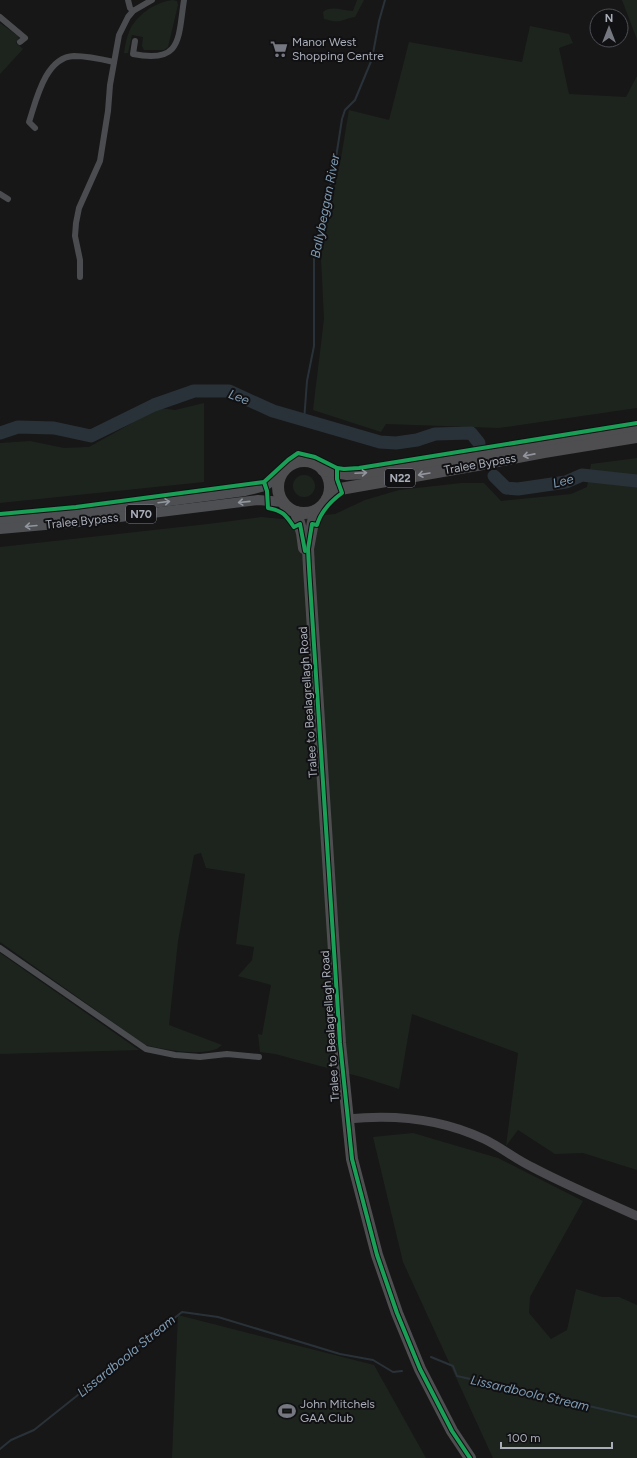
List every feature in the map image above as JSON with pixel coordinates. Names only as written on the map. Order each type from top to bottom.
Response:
[{"type":"highway","name":"Tralee Bypass","points":[[498,457],[540,444],[637,429]]},
{"type":"highway","name":"Tralee Bypass","points":[[327,499],[340,489],[474,461],[637,438]]},
{"type":"highway","name":"Tralee Bypass","points":[[323,470],[347,474],[368,473],[474,461]]},
{"type":"highway","name":"N22","points":[[281,474],[292,464],[300,462],[308,462],[323,470]]},
{"type":"highway","points":[[323,470],[327,476],[329,484],[327,499]]},
{"type":"highway","points":[[281,474],[278,489],[283,502],[296,512],[308,513],[315,511]]},
{"type":"highway","name":"N22","points":[[315,511],[327,499]]},
{"type":"highway","name":"Tralee to Bealagrellagh Road","points":[[315,511],[308,549],[308,568],[340,1043],[352,1159],[377,1255],[397,1313],[424,1376],[452,1431],[470,1458]]},
{"type":"highway","name":"Tralee to Bealagrellagh Road","points":[[296,512],[302,533],[308,568]]},
{"type":"main road","name":"Tralee Bypass","points":[[0,520],[78,513],[245,491],[265,486],[281,474]]},
{"type":"main road","name":"Tralee Bypass","points":[[0,529],[79,522],[258,500],[283,502]]},
{"type":"street","points":[[128,0],[130,8],[134,11]]},
{"type":"street","points":[[80,277],[80,260],[75,236],[76,223],[79,208],[100,161],[108,111],[110,85],[119,35],[128,17],[134,11],[152,0]]},
{"type":"street","points":[[135,41],[133,54],[146,57],[166,54],[172,49],[178,34],[184,0]]},
{"type":"street","points":[[0,17],[25,38],[20,42]]},
{"type":"street","points":[[35,128],[29,122],[36,99],[43,80],[54,66],[63,59],[73,56],[91,57],[114,62]]},
{"type":"street","points":[[0,194],[8,199]]},
{"type":"street","points":[[0,948],[146,1049],[175,1055],[200,1056],[227,1054],[259,1057]]},
{"type":"street","points":[[347,1120],[365,1117],[425,1120],[466,1131],[485,1139],[549,1176],[637,1216]]},
{"type":"shaded area","points":[[173,0],[177,1],[178,5],[168,47],[164,50],[144,50],[142,46],[143,37],[132,35],[128,53],[124,53],[128,35],[136,20],[147,10],[160,3]]},
{"type":"shaded area","points":[[357,0],[364,0],[355,17],[340,21],[324,19],[323,12],[326,10],[337,9],[353,11]]},
{"type":"shaded area","points":[[622,0],[637,0],[637,40],[629,18],[629,8],[625,8]]},
{"type":"shaded area","points":[[0,23],[18,36],[19,38],[16,43],[23,49],[0,74]]},
{"type":"shaded area","points":[[530,26],[569,34],[573,43],[559,48],[569,94],[626,97],[637,76],[637,408],[499,428],[386,424],[381,432],[313,410],[324,319],[321,258],[324,230],[341,158],[349,110],[389,120],[409,42],[522,62]]},
{"type":"shaded area","points":[[204,403],[204,482],[0,503],[0,443],[30,441],[64,448],[89,447],[159,408],[175,410]]},
{"type":"shaded area","points":[[637,458],[637,1170],[583,1153],[555,1154],[518,1130],[506,1146],[518,1053],[412,1014],[399,1089],[365,1078],[275,1054],[260,1052],[258,1034],[262,1035],[271,985],[238,976],[252,960],[254,947],[236,944],[245,874],[206,868],[201,853],[194,855],[178,941],[169,1025],[222,1045],[216,1049],[185,1052],[145,1045],[0,942],[0,547],[261,517],[282,519],[335,514],[365,500],[399,490],[461,483],[484,483],[501,501],[571,494],[587,487],[591,464]]},
{"type":"shaded area","points":[[304,475],[312,478],[315,486],[312,494],[304,497],[296,494],[293,486],[296,478]]},
{"type":"shaded area","points":[[0,953],[139,1050],[0,1054]]},
{"type":"shaded area","points":[[413,1133],[498,1158],[583,1201],[530,1297],[529,1313],[551,1339],[567,1330],[576,1289],[602,1297],[619,1297],[637,1305],[637,1458],[493,1458],[403,1262],[373,1137]]},
{"type":"shaded area","name":"John Mitchels GAA Club","points":[[178,1315],[374,1365],[426,1458],[172,1458]]},
{"type":"waterway","name":"Ballybeggan River","points":[[304,421],[307,381],[314,346],[314,256],[335,164],[342,119],[345,110],[355,100],[372,59],[379,21],[385,0]]},
{"type":"waterway","name":"Lee","points":[[0,433],[18,427],[54,428],[91,436],[154,405],[194,391],[229,391],[273,411],[380,442],[396,443],[417,440],[435,434],[471,433],[479,443]]},
{"type":"waterway","name":"Lee","points":[[494,476],[506,488],[518,489],[566,482],[582,475],[637,481]]},
{"type":"waterway","name":"Lissardboola Stream","points":[[0,1449],[11,1440],[34,1430],[182,1312],[218,1317],[340,1354],[373,1360],[393,1372],[402,1371]]},
{"type":"waterway","name":"Lissardboola Stream","points":[[431,1357],[453,1366],[457,1376],[637,1417]]},
{"type":"cycle path","points":[[0,514],[76,507],[264,482],[298,453],[315,457],[337,468],[359,468],[637,423]]},
{"type":"cycle path","points":[[337,468],[337,479],[342,493],[327,507],[321,515],[317,525],[312,524],[308,549],[340,1043],[352,1159],[377,1255],[397,1313],[420,1369],[452,1431],[470,1458]]},
{"type":"cycle path","points":[[264,482],[267,491],[268,508],[277,510],[283,514],[294,527],[300,524],[305,551]]},
{"type":"place","name":"Manor West Shopping Centre","points":[[279,49]]},
{"type":"place","name":"John Mitchels GAA Club","points":[[287,1411]]}]
